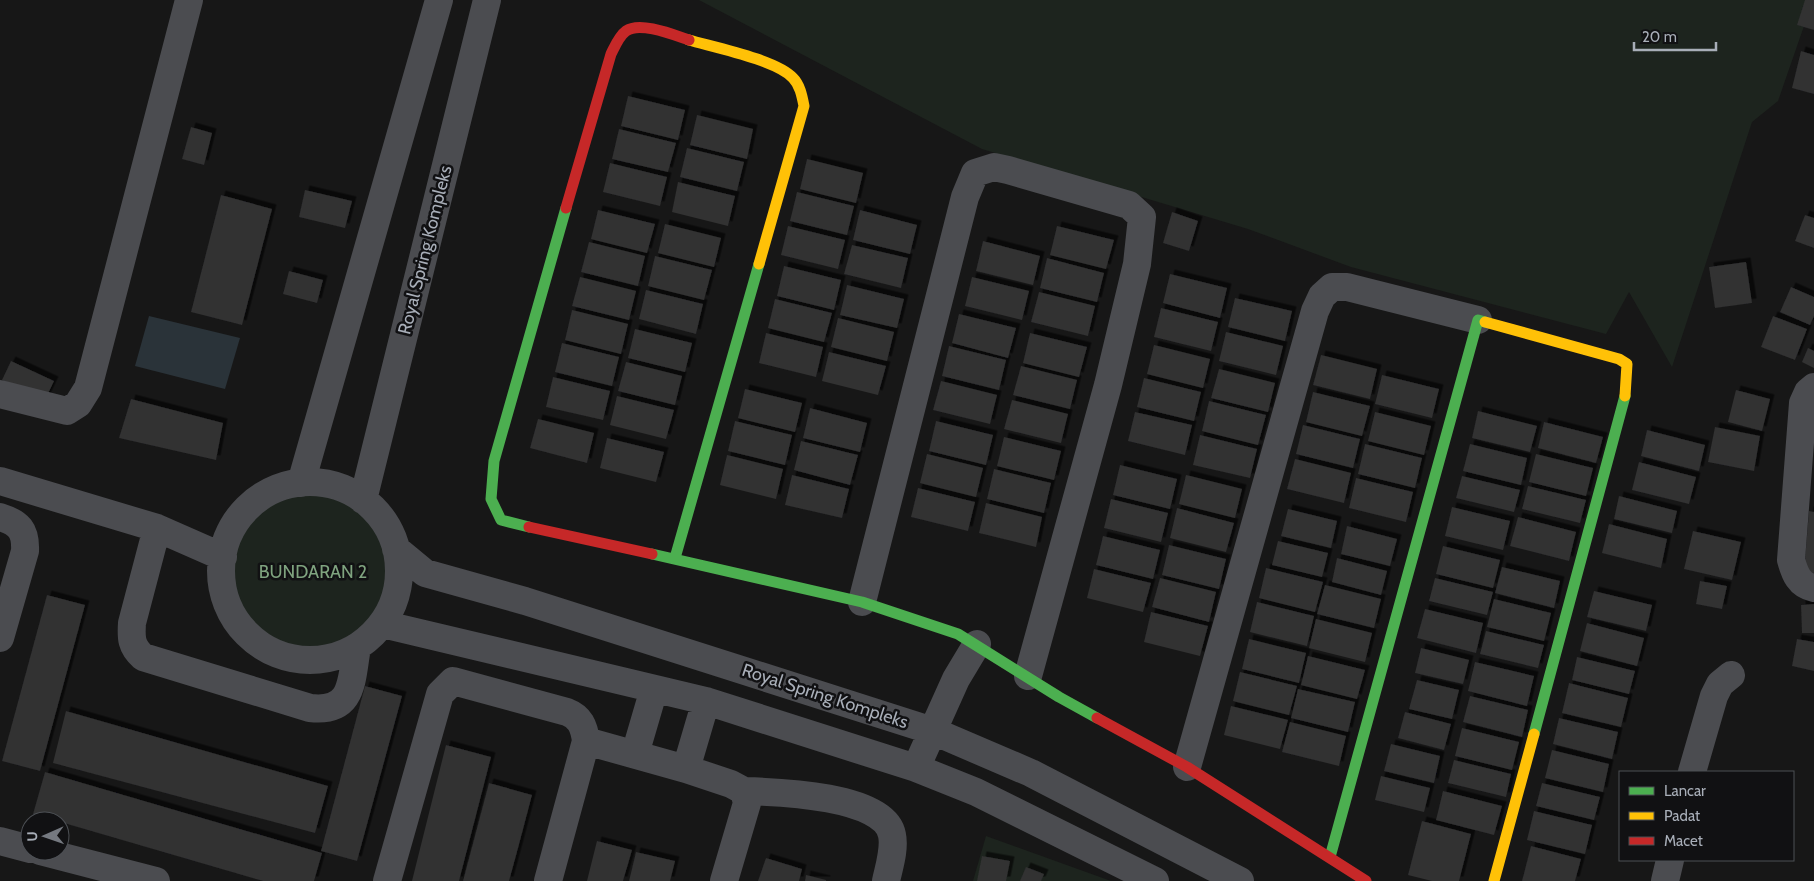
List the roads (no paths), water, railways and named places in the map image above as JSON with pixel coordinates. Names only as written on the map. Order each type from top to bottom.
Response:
[{"type":"street","points":[[0,394],[66,411],[78,404],[88,388],[189,0]]},
{"type":"street","points":[[302,483],[439,0]]},
{"type":"street","name":"Royal Spring Kompleks","points":[[363,500],[487,0]]},
{"type":"street","points":[[675,558],[804,106],[801,88],[791,73],[776,66],[663,32],[644,27],[630,27],[620,35],[606,73],[500,434],[491,481],[494,512],[501,520],[617,548],[675,558],[862,602],[958,634],[977,644],[1059,697],[1187,767],[1366,881]]},
{"type":"street","points":[[862,602],[965,197],[975,173],[994,167],[1129,205],[1142,217],[1137,264],[1108,385],[1028,676]]},
{"type":"street","points":[[1187,767],[1313,320],[1322,296],[1332,287],[1347,286],[1619,359],[1628,364],[1629,374],[1624,400],[1494,881]]},
{"type":"street","points":[[1330,857],[1478,320]]},
{"type":"street","points":[[1814,387],[1808,392],[1803,403],[1791,560],[1800,581],[1806,586],[1814,588]]},
{"type":"street","points":[[0,481],[157,528],[223,557]]},
{"type":"street","points":[[302,483],[334,486],[363,500],[385,525],[396,549],[399,569],[397,588],[391,607],[382,624],[357,647],[342,655],[309,661],[276,654],[261,646],[242,628],[229,607],[221,574],[223,557],[234,526],[250,506],[270,492],[302,483]]},
{"type":"street","points":[[0,516],[13,521],[23,528],[26,539],[25,551],[0,638]]},
{"type":"street","points":[[157,528],[132,623],[131,638],[134,648],[143,657],[310,708],[325,710],[338,706],[346,697],[357,647]]},
{"type":"street","name":"Royal Spring Kompleks","points":[[396,549],[425,573],[525,601],[933,731],[1031,773],[1240,881]]},
{"type":"street","points":[[382,624],[706,701],[916,768],[976,792],[1155,881]]},
{"type":"street","points":[[916,768],[956,678],[977,644]]},
{"type":"street","points":[[1692,771],[1714,696],[1720,684],[1731,675]]},
{"type":"street","points":[[387,881],[440,694],[453,681],[464,682],[566,712],[580,720],[586,740],[548,881]]},
{"type":"street","points":[[635,754],[654,689]]},
{"type":"street","points":[[686,769],[706,701]]},
{"type":"street","points":[[586,740],[686,769],[731,784],[744,791],[813,797],[852,804],[874,813],[886,822],[892,834],[886,881]]},
{"type":"street","points":[[724,881],[747,803],[744,791]]},
{"type":"street","points":[[0,841],[20,846]]},
{"type":"street","points":[[67,861],[103,874],[156,881]]},
{"type":"street","points":[[1665,881],[1670,861]]},
{"type":"park label","name":"BUNDARAN 2","points":[[313,572]]}]
